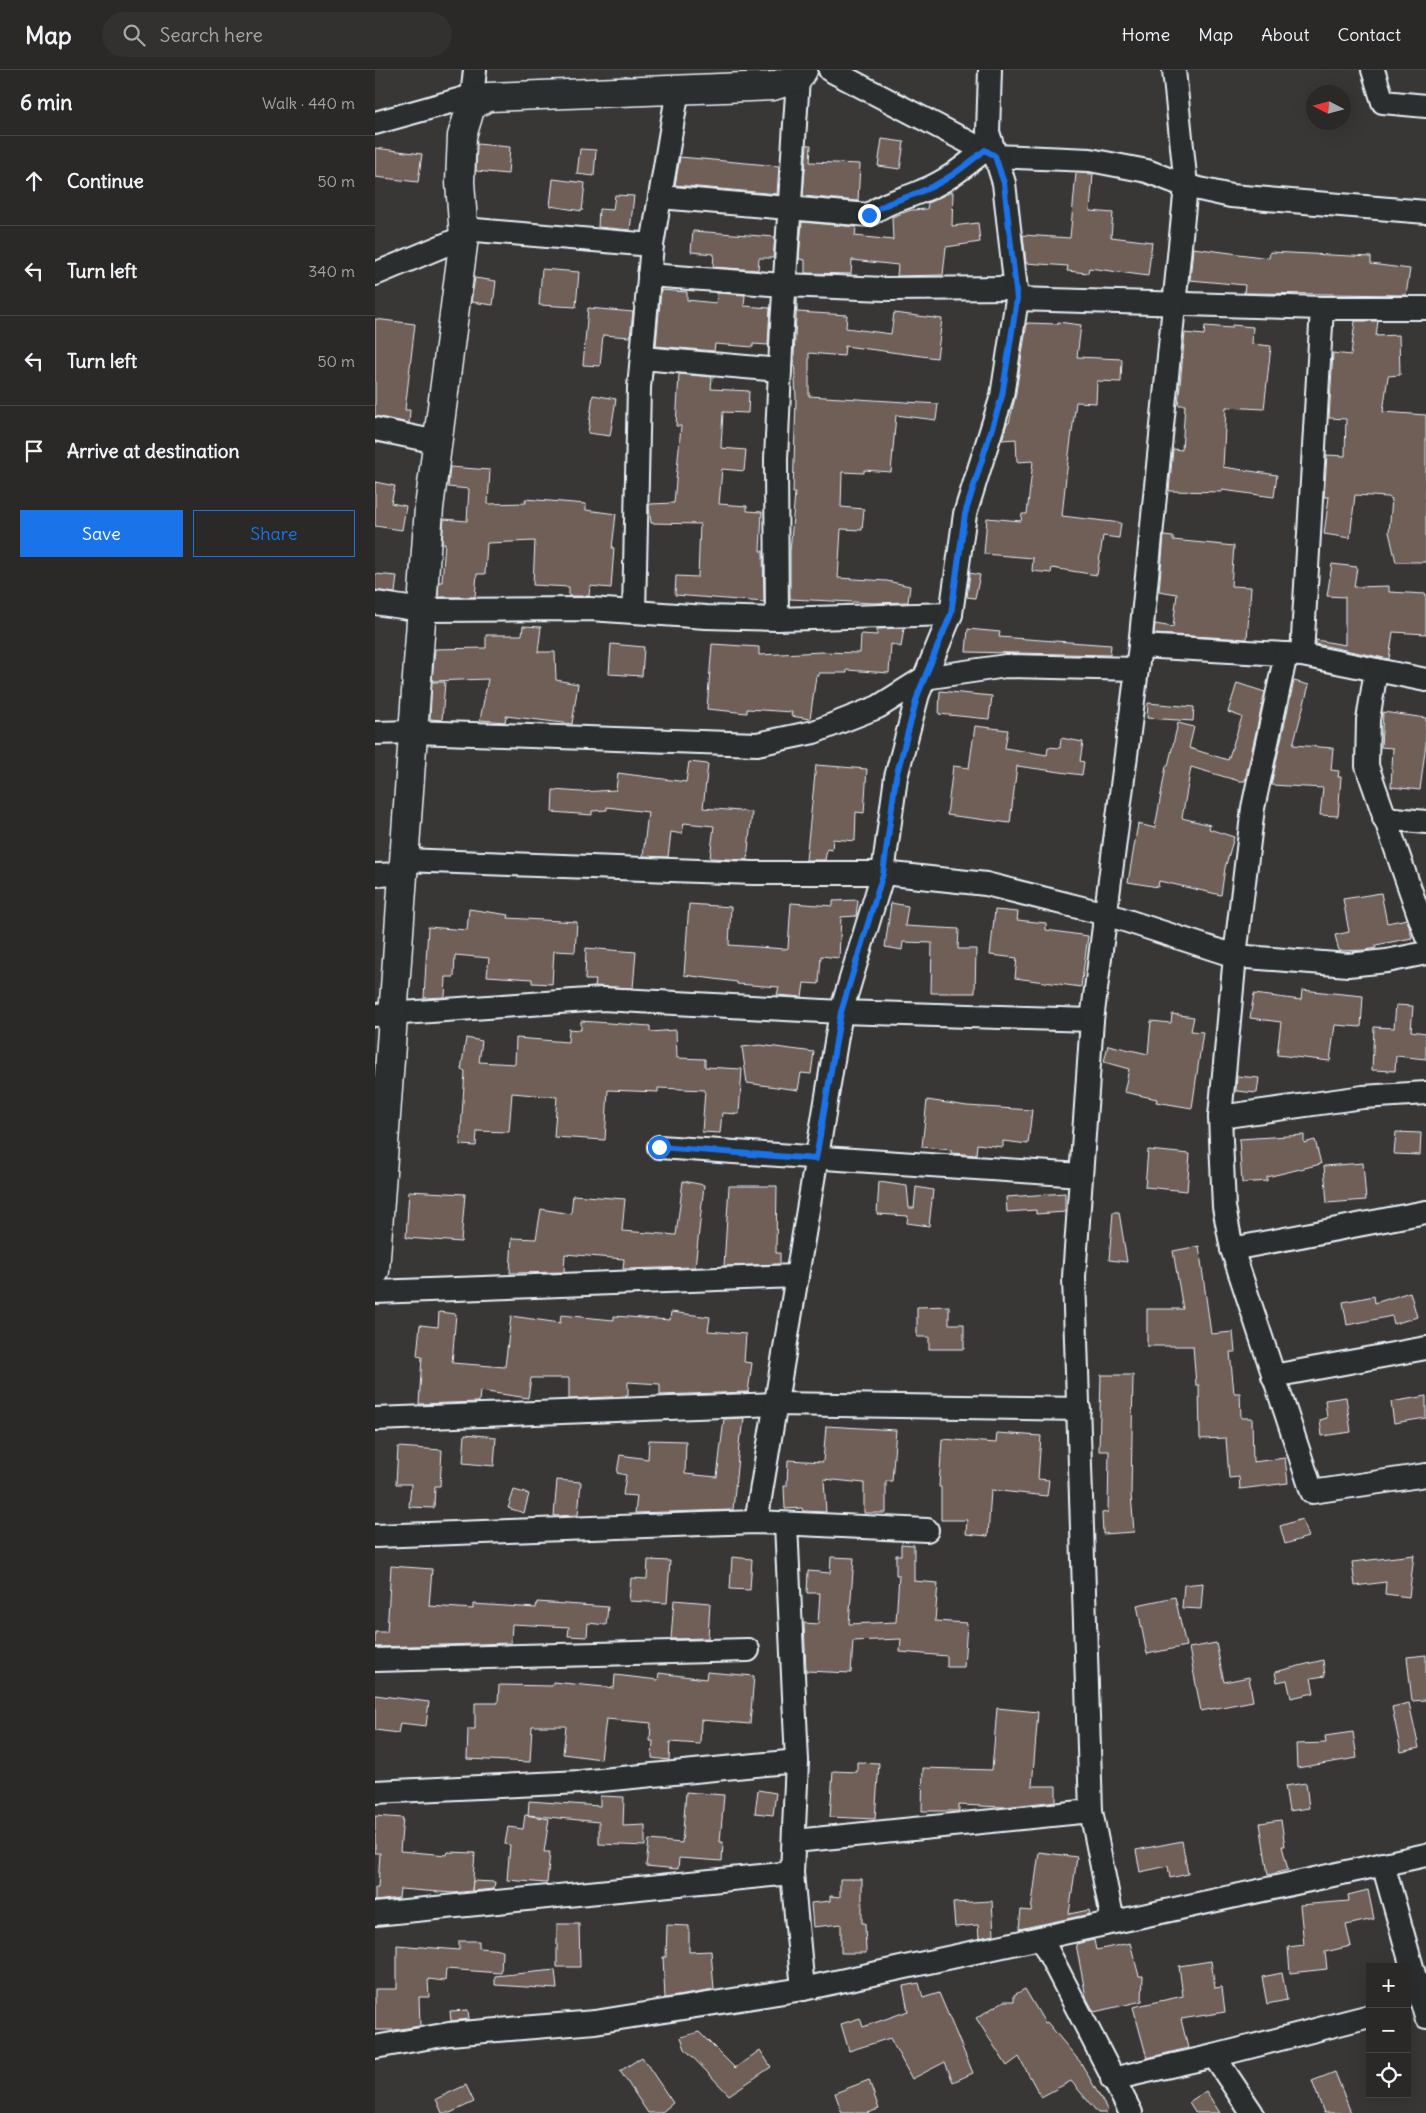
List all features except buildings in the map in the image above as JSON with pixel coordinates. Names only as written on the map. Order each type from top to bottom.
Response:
[{"type":"street","points":[[375,1271],[384,1015],[403,867],[429,508],[464,233],[461,182],[462,136],[472,101],[475,70]]},
{"type":"street","points":[[830,70],[990,153],[1090,160],[1147,171],[1186,186],[1231,196],[1426,212]]},
{"type":"street","points":[[756,1522],[841,1012],[883,874],[896,777],[918,694],[951,614],[965,514],[1002,396],[1016,294],[1004,183],[990,153],[988,132],[990,70]]},
{"type":"street","points":[[1113,1922],[1091,1811],[1074,1277],[1092,1020],[1140,646],[1186,186],[1174,70]]},
{"type":"street","points":[[1373,70],[1383,102],[1426,106]]},
{"type":"street","points":[[375,123],[488,97],[773,86],[801,74],[789,209],[776,459],[777,619]]},
{"type":"street","points":[[634,612],[639,388],[652,245],[678,89]]},
{"type":"street","points":[[660,197],[869,215],[883,204],[923,191],[990,153]]},
{"type":"street","points":[[375,274],[464,233],[652,245]]},
{"type":"street","points":[[649,275],[785,285],[1016,294],[1174,303],[1322,308],[1426,308]]},
{"type":"street","points":[[1322,308],[1294,654],[1253,808],[1235,956],[1220,1117],[1224,1207],[1232,1249],[1312,1492],[1426,1475]]},
{"type":"street","points":[[642,358],[780,370]]},
{"type":"street","points":[[375,428],[437,442]]},
{"type":"street","points":[[375,603],[421,610],[589,608],[706,618],[777,619],[951,614]]},
{"type":"street","points":[[1140,646],[1294,654],[1426,680]]},
{"type":"street","points":[[375,733],[413,732],[757,744],[823,729],[878,706],[924,678],[1006,666],[1137,669]]},
{"type":"street","points":[[1376,670],[1368,720],[1367,766],[1426,935]]},
{"type":"street","points":[[1384,818],[1426,822]]},
{"type":"street","points":[[375,875],[403,867],[883,874],[986,884],[1106,914],[1235,956],[1348,965],[1387,961],[1426,953]]},
{"type":"street","points":[[384,1015],[602,999],[841,1012],[1092,1020]]},
{"type":"street","points":[[1220,1117],[1363,1097],[1426,1093]]},
{"type":"street","points":[[659,1147],[816,1159],[1081,1175]]},
{"type":"street","points":[[1232,1249],[1426,1212]]},
{"type":"street","points":[[375,1292],[797,1276]]},
{"type":"street","points":[[1273,1376],[1426,1348]]},
{"type":"street","points":[[375,1419],[776,1404],[1079,1409]]},
{"type":"street","points":[[375,1536],[756,1522],[927,1530]]},
{"type":"street","points":[[786,1524],[797,1761],[795,1841],[792,1873],[803,1989]]},
{"type":"street","points":[[375,1660],[748,1650]]},
{"type":"street","points":[[375,1792],[581,1782],[797,1761]]},
{"type":"street","points":[[795,1841],[1091,1811]]},
{"type":"street","points":[[375,2047],[449,2034],[595,2022],[803,1989],[1426,1855]]},
{"type":"street","points":[[1383,1864],[1418,2009]]},
{"type":"street","points":[[375,1914],[792,1873]]},
{"type":"street","points":[[1041,1938],[1131,2113]]},
{"type":"street","points":[[1112,2079],[1214,2056],[1366,2017]]},
{"type":"street","points":[[1214,2056],[1252,2113]]},
{"type":"route","points":[[659,1147],[816,1159],[841,1012],[883,874],[896,777],[918,694],[951,614],[965,514],[1002,396],[1017,299],[1004,183],[995,156],[985,150],[956,173],[923,191],[883,204],[869,215]]}]
